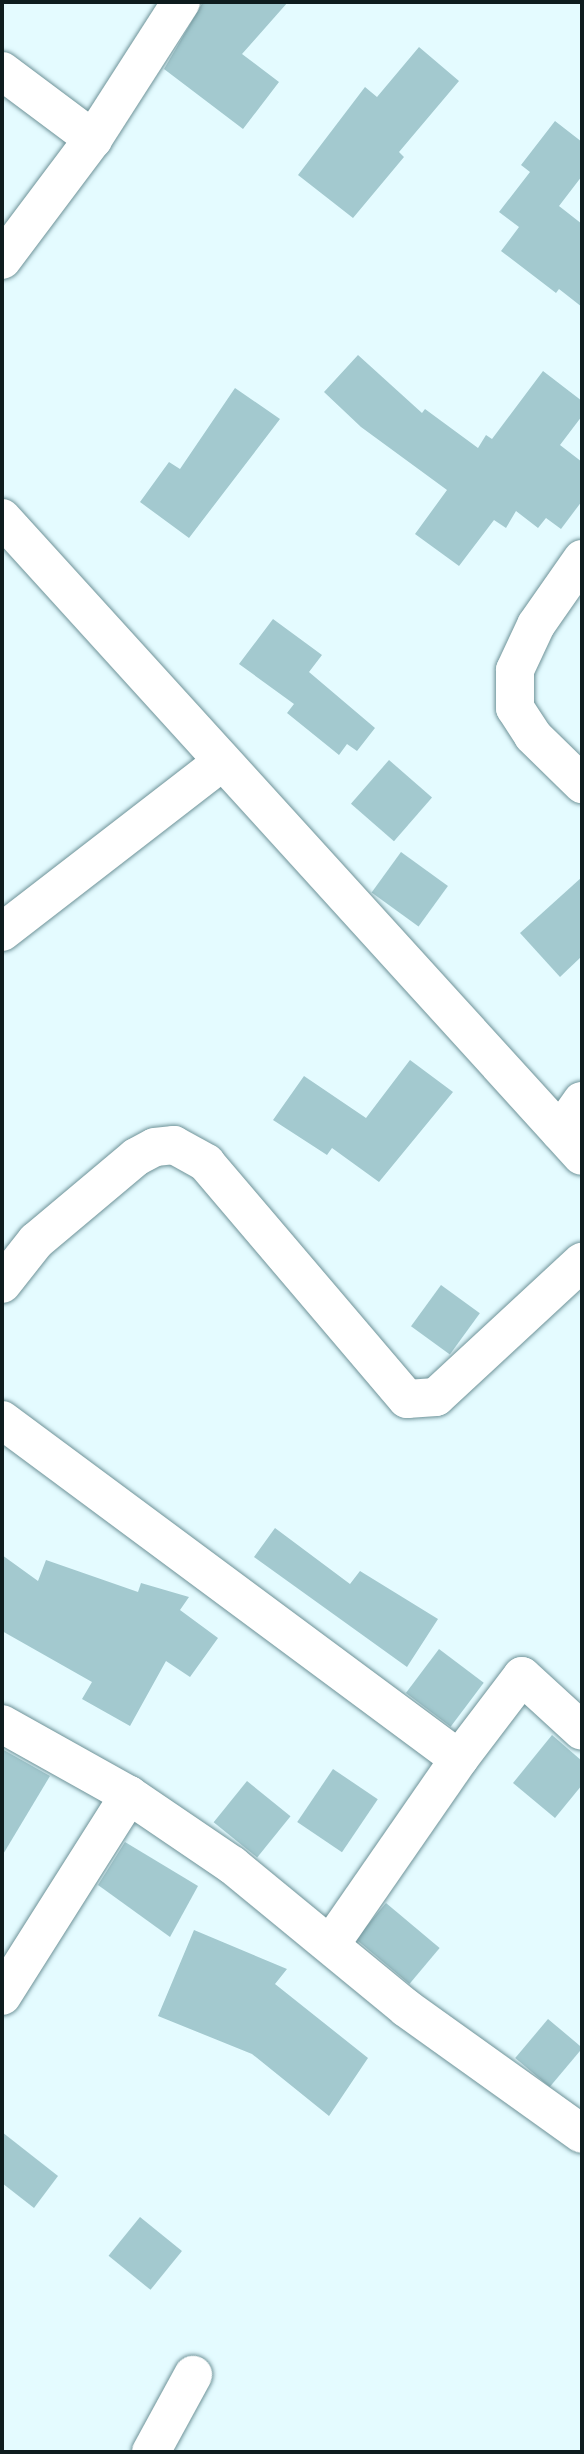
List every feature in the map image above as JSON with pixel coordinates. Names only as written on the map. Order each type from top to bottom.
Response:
[{"type":"street","points":[[2,260],[93,139],[181,2]]},
{"type":"street","points":[[2,71],[93,139]]},
{"type":"street","points":[[2,518],[571,1144]]},
{"type":"street","points":[[582,559],[536,625],[515,670],[515,708],[533,736],[582,784]]},
{"type":"street","points":[[2,932],[222,762]]},
{"type":"street","points":[[571,1144],[582,1101]]},
{"type":"street","points":[[2,1284],[36,1241],[136,1157],[155,1147],[174,1145],[206,1163],[407,1399],[436,1397],[582,1262]]},
{"type":"street","points":[[2,1420],[459,1759]]},
{"type":"street","points":[[331,1944],[459,1759],[522,1676],[581,1728]]},
{"type":"street","points":[[2,1724],[129,1795],[232,1864],[406,2008],[575,2116]]},
{"type":"street","points":[[2,1996],[129,1795]]},
{"type":"street","points":[[151,2452],[193,2375]]},
{"type":"building","points":[[203,2],[288,2],[242,54],[279,82],[243,129],[164,69]]},
{"type":"building","points":[[419,47],[459,81],[399,152],[404,157],[353,218],[298,175],[365,87],[377,97]]},
{"type":"building","points":[[555,121],[582,142],[582,176],[559,206],[582,224],[582,307],[559,289],[556,293],[501,251],[519,227],[499,212],[530,172],[521,165]]},
{"type":"building","points":[[358,355],[422,413],[425,409],[478,448],[486,435],[492,439],[543,371],[582,401],[582,416],[560,445],[582,462],[582,501],[561,529],[546,518],[538,528],[516,511],[506,528],[494,520],[459,566],[415,534],[447,490],[361,427],[324,392]]},
{"type":"building","points":[[235,388],[280,419],[189,538],[140,502],[169,462],[180,469]]},
{"type":"building","points":[[273,619],[322,655],[309,672],[375,728],[357,751],[347,744],[339,755],[287,713],[294,704],[239,664]]},
{"type":"building","points":[[389,760],[432,797],[394,841],[351,804]]},
{"type":"building","points":[[401,852],[448,886],[419,927],[372,892]]},
{"type":"building","points":[[582,877],[582,956],[560,977],[520,933]]},
{"type":"building","points":[[410,1060],[453,1092],[379,1182],[332,1148],[327,1155],[273,1120],[304,1076],[366,1118]]},
{"type":"building","points":[[441,1285],[480,1313],[450,1354],[411,1326]]},
{"type":"building","points":[[275,1528],[350,1584],[360,1571],[438,1619],[407,1667],[254,1557]]},
{"type":"building","points":[[2,1555],[38,1581],[46,1560],[138,1592],[141,1583],[189,1597],[180,1610],[218,1638],[190,1677],[166,1661],[130,1726],[82,1699],[92,1682],[2,1631]]},
{"type":"building","points":[[439,1649],[484,1683],[451,1727],[406,1693]]},
{"type":"building","points":[[552,1735],[582,1761],[582,1785],[555,1818],[513,1783]]},
{"type":"building","points":[[2,1749],[50,1776],[2,1856]]},
{"type":"building","points":[[333,1769],[378,1799],[342,1852],[297,1822]]},
{"type":"building","points":[[247,1781],[291,1816],[257,1857],[214,1822]]},
{"type":"building","points":[[125,1842],[198,1886],[170,1937],[98,1885]]},
{"type":"building","points":[[386,1903],[440,1948],[409,1984],[356,1939]]},
{"type":"building","points":[[194,1930],[287,1969],[275,1984],[368,2058],[329,2116],[252,2054],[158,2016]]},
{"type":"building","points":[[548,2019],[582,2048],[550,2087],[515,2058]]},
{"type":"building","points":[[2,2132],[58,2176],[34,2208],[2,2183]]},
{"type":"building","points":[[140,2217],[182,2251],[150,2290],[109,2256]]}]
